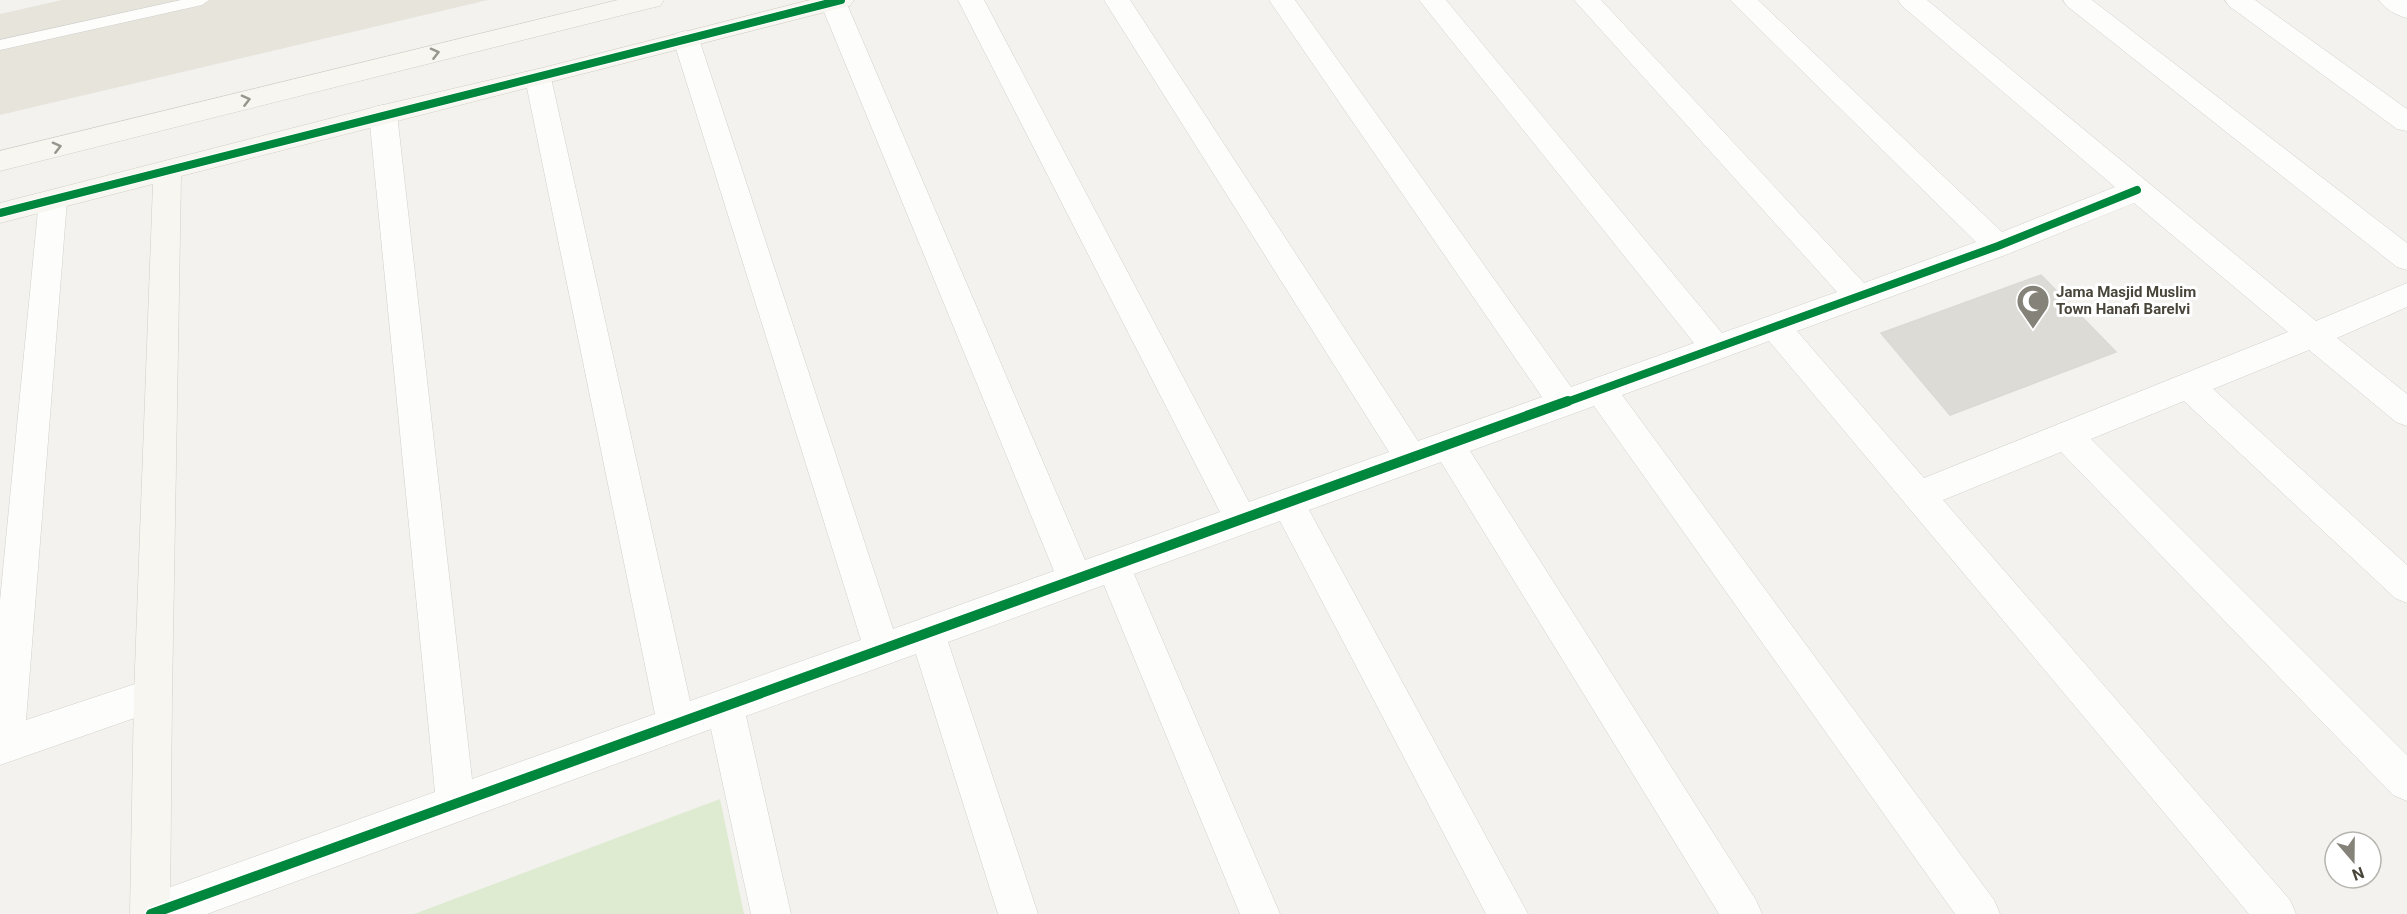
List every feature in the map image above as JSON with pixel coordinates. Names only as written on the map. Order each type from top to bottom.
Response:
[{"type":"street","points":[[0,161],[651,0]]},
{"type":"street","points":[[971,0],[1241,520]]},
{"type":"street","points":[[1117,0],[1411,458]]},
{"type":"street","points":[[1282,0],[1564,403]]},
{"type":"street","points":[[1432,0],[1716,348]]},
{"type":"street","points":[[1587,0],[1858,296]]},
{"type":"street","points":[[1743,0],[1998,246]]},
{"type":"street","points":[[1911,0],[2136,190],[2407,413]]},
{"type":"street","points":[[2076,0],[2407,259]]},
{"type":"street","points":[[2238,0],[2407,122]]},
{"type":"street","points":[[2392,0],[2407,10]]},
{"type":"street","points":[[0,213],[383,114],[538,78],[837,1],[1075,579]]},
{"type":"street","points":[[686,39],[882,650]]},
{"type":"street","points":[[538,78],[676,724]]},
{"type":"street","points":[[383,114],[455,804]]},
{"type":"street","points":[[167,171],[153,695],[151,914],[1998,246],[2136,190]]},
{"type":"street","points":[[53,200],[3,746],[153,695]]},
{"type":"street","points":[[1919,495],[2314,335],[2407,294]]},
{"type":"street","points":[[1775,327],[2276,914]]},
{"type":"street","points":[[2188,386],[2407,587]]},
{"type":"street","points":[[1600,390],[1980,914]]},
{"type":"street","points":[[2066,435],[2407,782]]},
{"type":"street","points":[[1448,445],[1742,914]]},
{"type":"street","points":[[1288,503],[1508,914]]},
{"type":"street","points":[[1113,566],[1260,914]]},
{"type":"street","points":[[927,633],[1018,914]]},
{"type":"street","points":[[725,706],[771,914]]},
{"type":"lane","points":[[0,45],[202,0]]},
{"type":"shaded area","points":[[62,0],[488,0],[0,115],[0,14]]},
{"type":"green space","points":[[720,799],[744,914],[414,914]]},
{"type":"building","points":[[2041,275],[2116,352],[1950,415],[1881,333]]},
{"type":"cycle path","points":[[0,213],[383,114],[538,78],[841,0]]},
{"type":"cycle path","points":[[151,914],[1998,246],[2137,190]]},
{"type":"place","name":"Jama Masjid Muslim Town Hanafi Barelvi","points":[[2033,330]]}]
